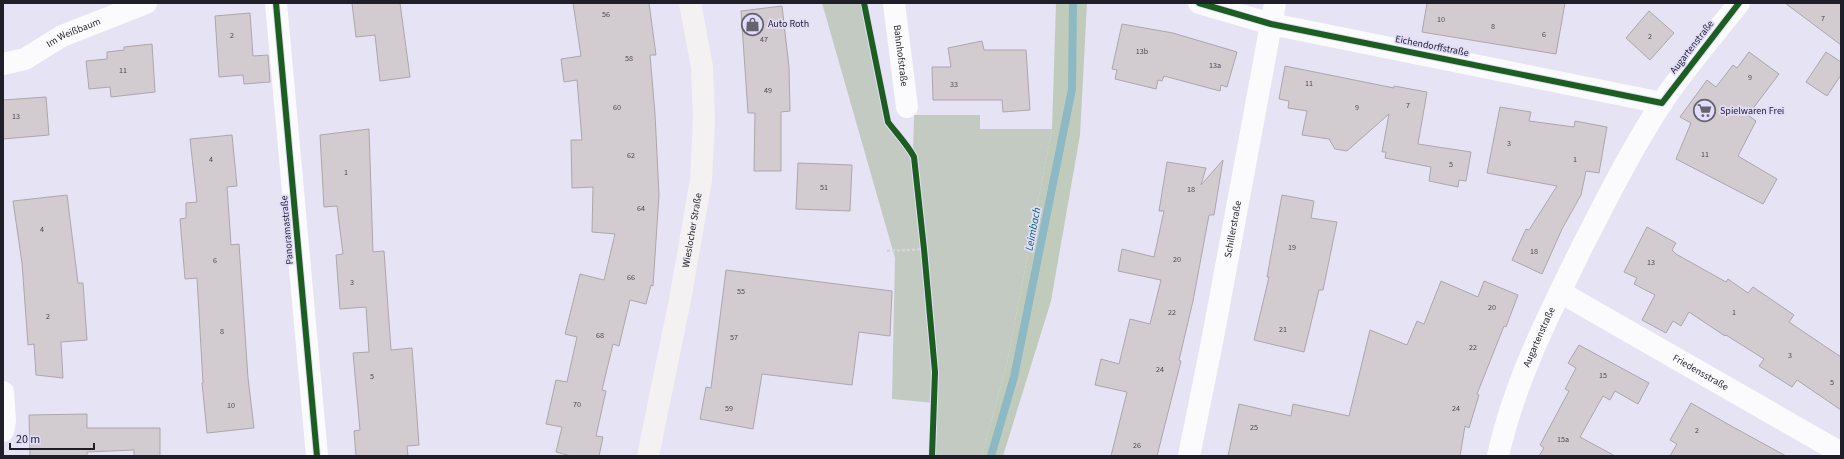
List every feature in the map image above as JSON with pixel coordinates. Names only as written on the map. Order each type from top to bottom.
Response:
[{"type":"main road","name":"Wieslocher Straße","points":[[648,456],[680,300],[701,180],[704,120],[702,67],[690,3]]},
{"type":"street","name":"Im Weißbaum","points":[[3,64],[25,59],[62,36],[146,3]]},
{"type":"street","name":"Panoramastraße","points":[[276,3],[317,456]]},
{"type":"street","name":"Bahnhofstraße","points":[[894,3],[907,107]]},
{"type":"street","name":"Eichendorffstraße","points":[[1199,3],[1273,13],[1662,103]]},
{"type":"street","name":"Augartenstraße","points":[[1498,456],[1506,420],[1530,356],[1560,292],[1621,172],[1662,103],[1739,3]]},
{"type":"street","name":"Schillerstraße","points":[[1189,456],[1215,329],[1273,13]]},
{"type":"street","name":"Friedensstraße","points":[[1560,292],[1841,453]]},
{"type":"street","points":[[3,392],[5,421],[3,432]]},
{"type":"path","points":[[887,251],[924,249]]},
{"type":"shaded area","points":[[822,3],[864,3],[888,122],[911,151],[913,156],[914,115],[980,115],[980,129],[1052,129],[1007,363],[982,456],[932,456],[935,403],[892,399],[895,258]]},
{"type":"green space","points":[[1056,3],[1087,3],[1080,135],[1051,301],[1003,456],[982,456],[1007,363],[1052,129]]},
{"type":"building","points":[[352,3],[400,3],[410,77],[380,81],[375,35],[356,37]]},
{"type":"building","points":[[573,3],[649,3],[656,55],[650,55],[655,114],[659,195],[653,286],[651,285],[646,304],[630,300],[619,346],[613,344],[602,390],[606,391],[596,436],[603,437],[599,456],[571,456],[556,452],[562,427],[546,424],[556,380],[567,382],[577,337],[565,334],[580,274],[604,280],[615,234],[592,232],[593,187],[572,188],[571,140],[582,140],[577,80],[564,82],[561,59],[581,56]]},
{"type":"building","points":[[1427,3],[1565,3],[1556,54],[1422,32]]},
{"type":"building","points":[[1785,3],[1841,3],[1841,45]]},
{"type":"building","points":[[782,6],[789,67],[790,111],[781,112],[781,171],[754,171],[755,113],[748,113],[741,11]]},
{"type":"building","points":[[1649,11],[1674,33],[1650,60],[1626,38]]},
{"type":"building","points":[[250,13],[253,56],[268,55],[270,82],[244,84],[243,75],[219,77],[215,16]]},
{"type":"building","points":[[1122,24],[1173,33],[1237,52],[1227,87],[1221,85],[1220,91],[1164,76],[1162,81],[1158,80],[1156,89],[1115,79],[1117,70],[1112,69]]},
{"type":"building","points":[[982,41],[984,50],[1026,50],[1030,110],[1003,112],[1002,100],[933,100],[932,67],[951,67],[948,48]]},
{"type":"building","points":[[152,44],[155,92],[111,97],[110,87],[89,89],[86,61],[107,59],[107,52],[124,50],[124,47]]},
{"type":"building","points":[[1749,52],[1779,74],[1748,115],[1756,121],[1738,156],[1777,179],[1763,204],[1676,159],[1691,123],[1680,117],[1707,80],[1716,87],[1733,65],[1737,68]]},
{"type":"building","points":[[1826,52],[1841,62],[1841,75],[1827,96],[1806,82]]},
{"type":"building","points":[[1285,66],[1394,88],[1394,86],[1427,92],[1418,144],[1471,152],[1466,181],[1459,180],[1458,187],[1429,181],[1431,167],[1385,158],[1386,152],[1382,152],[1389,114],[1347,151],[1335,149],[1329,139],[1302,135],[1307,111],[1288,108],[1289,101],[1279,99]]},
{"type":"building","points":[[46,97],[49,135],[3,139],[3,100]]},
{"type":"building","points":[[1500,107],[1531,112],[1529,121],[1574,127],[1575,121],[1607,127],[1599,173],[1586,171],[1581,195],[1562,229],[1542,274],[1512,260],[1526,229],[1529,230],[1557,186],[1487,173]]},
{"type":"building","points":[[369,129],[373,252],[384,251],[391,350],[412,348],[419,445],[407,446],[408,456],[356,456],[354,431],[360,430],[353,353],[369,352],[366,307],[340,309],[336,255],[343,254],[337,206],[324,207],[320,135]]},
{"type":"building","points":[[232,135],[237,186],[227,187],[231,245],[239,244],[248,378],[254,428],[207,433],[202,383],[197,278],[185,279],[180,219],[186,218],[186,203],[197,202],[190,139]]},
{"type":"building","points":[[1223,160],[1214,215],[1209,215],[1193,301],[1179,360],[1181,361],[1157,456],[1111,456],[1127,392],[1095,385],[1101,359],[1119,364],[1130,319],[1150,324],[1161,280],[1118,271],[1122,249],[1154,257],[1164,211],[1159,211],[1167,162],[1206,168],[1201,185]]},
{"type":"building","points":[[798,163],[852,165],[850,211],[796,209]]},
{"type":"building","points":[[67,195],[78,283],[83,283],[87,340],[61,342],[63,378],[36,375],[34,344],[28,345],[22,263],[13,201]]},
{"type":"building","points":[[1282,195],[1314,201],[1311,218],[1337,222],[1323,290],[1319,290],[1304,352],[1254,340],[1269,277],[1267,277]]},
{"type":"building","points":[[1647,227],[1676,243],[1672,250],[1676,254],[1726,282],[1728,279],[1748,293],[1753,287],[1794,315],[1789,322],[1841,357],[1841,410],[1797,380],[1792,387],[1759,366],[1764,359],[1726,335],[1725,336],[1689,312],[1681,326],[1673,321],[1666,333],[1642,320],[1655,295],[1634,284],[1637,278],[1624,272]]},
{"type":"building","points":[[726,270],[892,291],[890,336],[859,332],[852,385],[762,374],[753,429],[700,419],[706,387],[711,388]]},
{"type":"building","points":[[1441,281],[1478,297],[1484,281],[1518,295],[1477,394],[1479,395],[1469,428],[1465,426],[1460,456],[1228,456],[1239,404],[1291,416],[1293,404],[1349,416],[1370,330],[1407,345],[1417,321],[1424,324]]},
{"type":"building","points":[[1579,345],[1649,383],[1638,404],[1615,391],[1610,400],[1603,396],[1580,437],[1615,456],[1539,456],[1544,448],[1540,445],[1569,391],[1565,389],[1576,368],[1568,363]]},
{"type":"building","points":[[1691,403],[1786,456],[1670,456],[1677,444],[1670,440]]},
{"type":"building","points":[[87,414],[87,428],[160,428],[160,456],[134,456],[134,450],[87,452],[87,456],[30,456],[29,415]]},
{"type":"waterway","name":"Leimbach","points":[[991,456],[1014,377],[1072,89],[1073,3]]},
{"type":"cycle path","points":[[276,3],[317,456]]},
{"type":"cycle path","points":[[864,3],[888,122],[914,157],[935,372],[932,456]]},
{"type":"cycle path","points":[[1199,3],[1271,24],[1662,103],[1739,3]]},
{"type":"place","name":"Auto Roth","points":[[752,24]]},
{"type":"place","name":"Spielwaren Frei","points":[[1705,111]]}]
